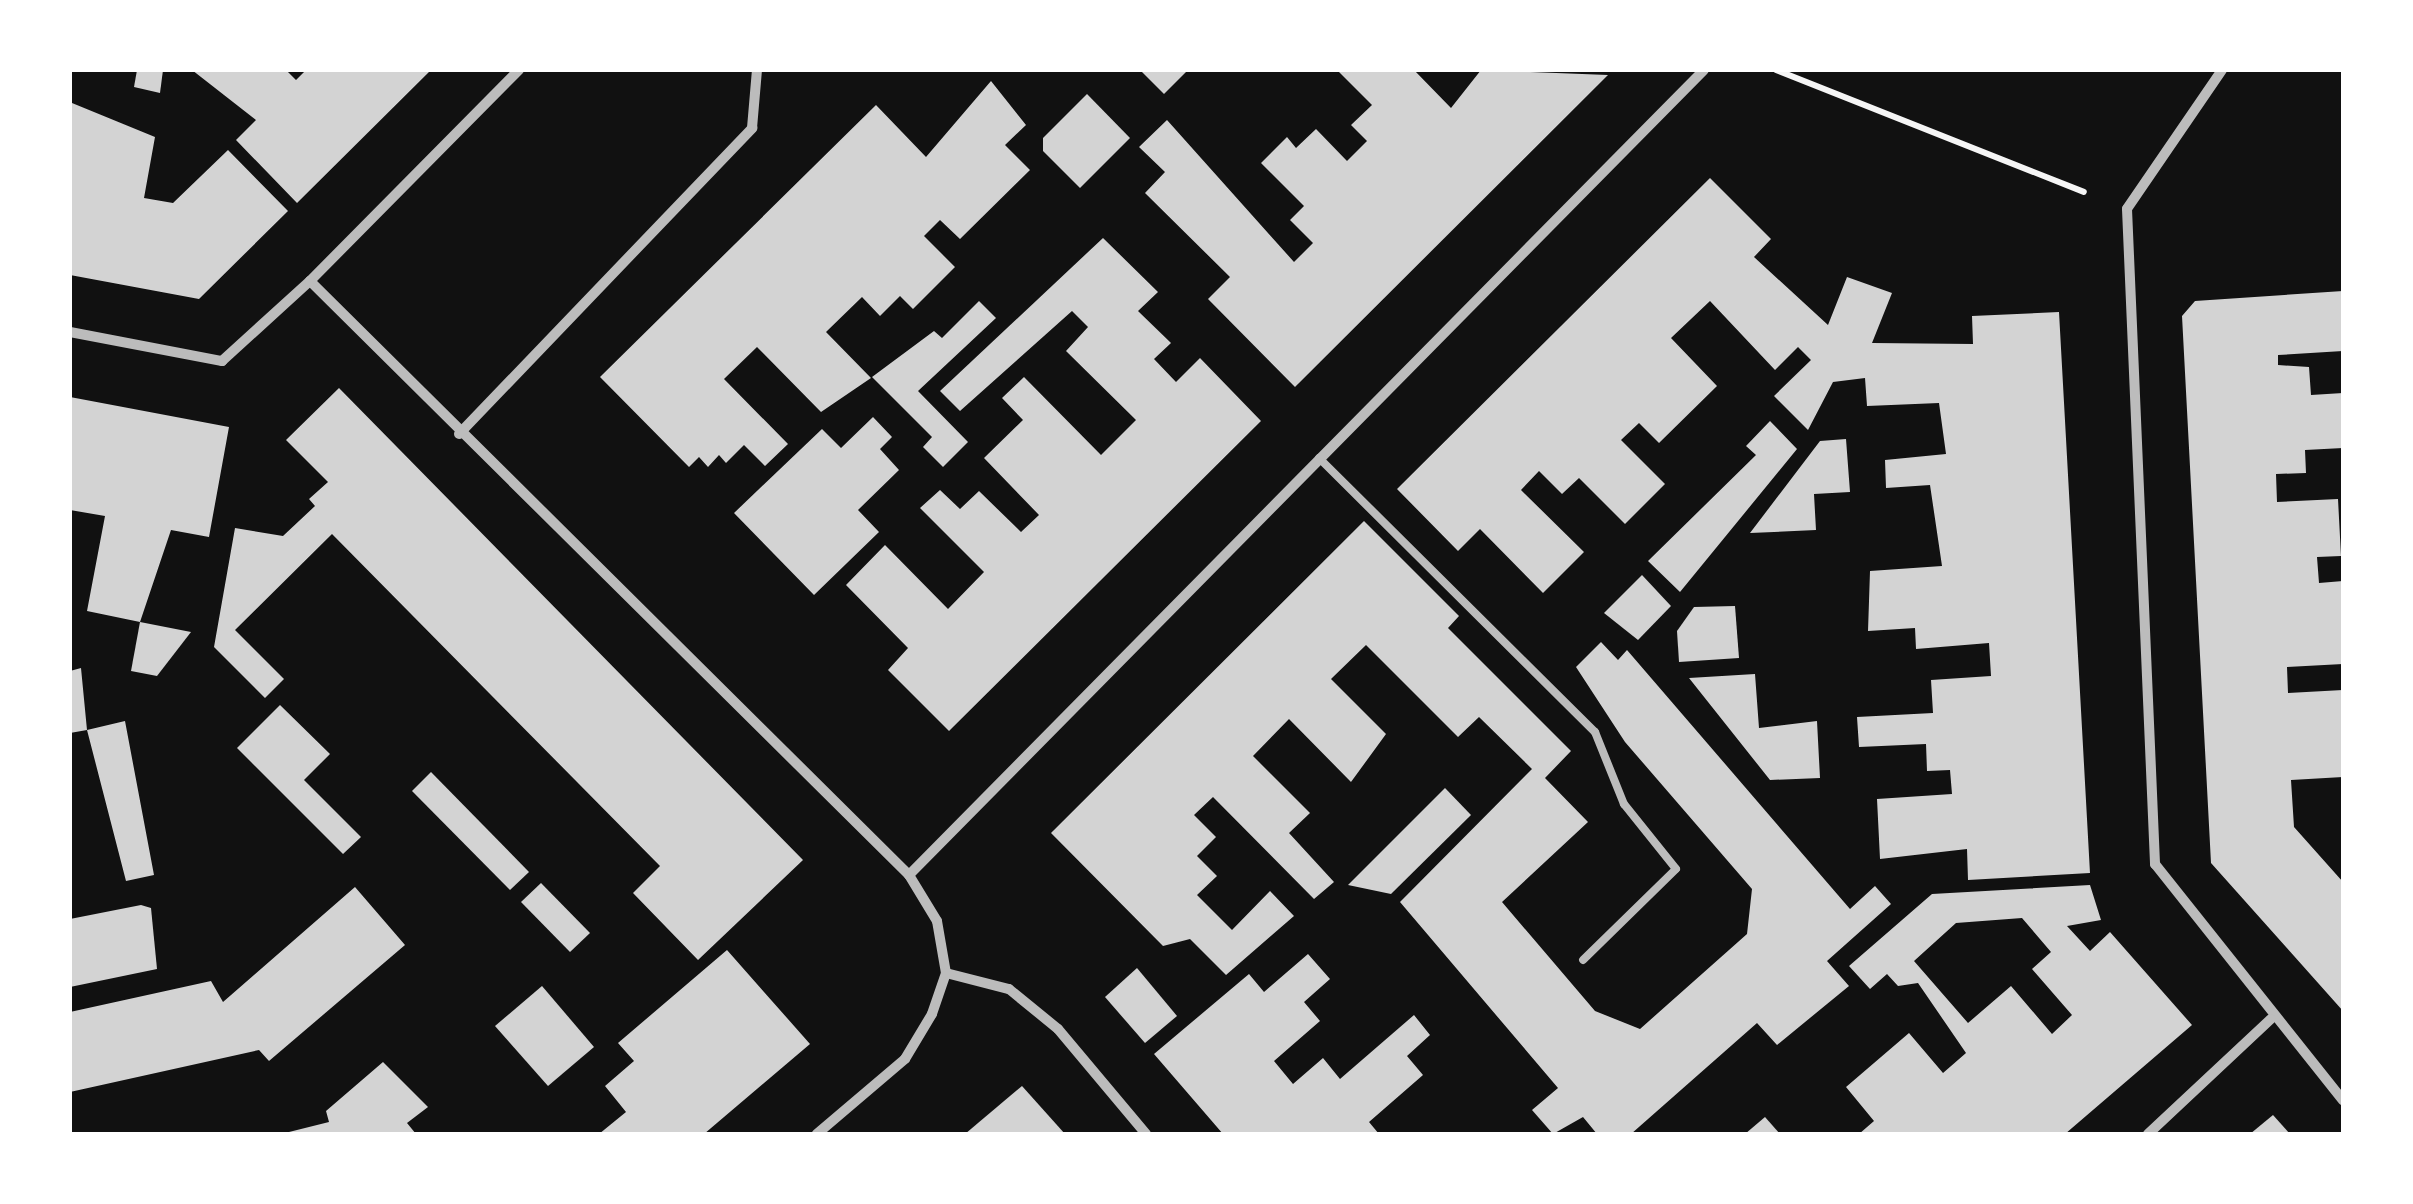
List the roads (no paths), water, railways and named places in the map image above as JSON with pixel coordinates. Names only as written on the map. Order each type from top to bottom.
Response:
[{"type":"street","points":[[70,332],[222,361],[310,282],[519,70]]},
{"type":"street","points":[[459,434],[752,128],[757,70]]},
{"type":"street","points":[[910,876],[1704,70]]},
{"type":"street","points":[[2222,70],[2127,209],[2156,864],[2271,1019],[2343,1100]]},
{"type":"street","points":[[310,282],[459,434],[910,876],[937,921],[946,973],[905,1060],[817,1134]]},
{"type":"street","points":[[946,973],[1009,989],[1058,1029],[1146,1134]]},
{"type":"street","points":[[2148,1134],[2271,1019]]},
{"type":"lane","points":[[1319,458],[1595,732],[1624,804],[1676,868],[1583,960]]}]
